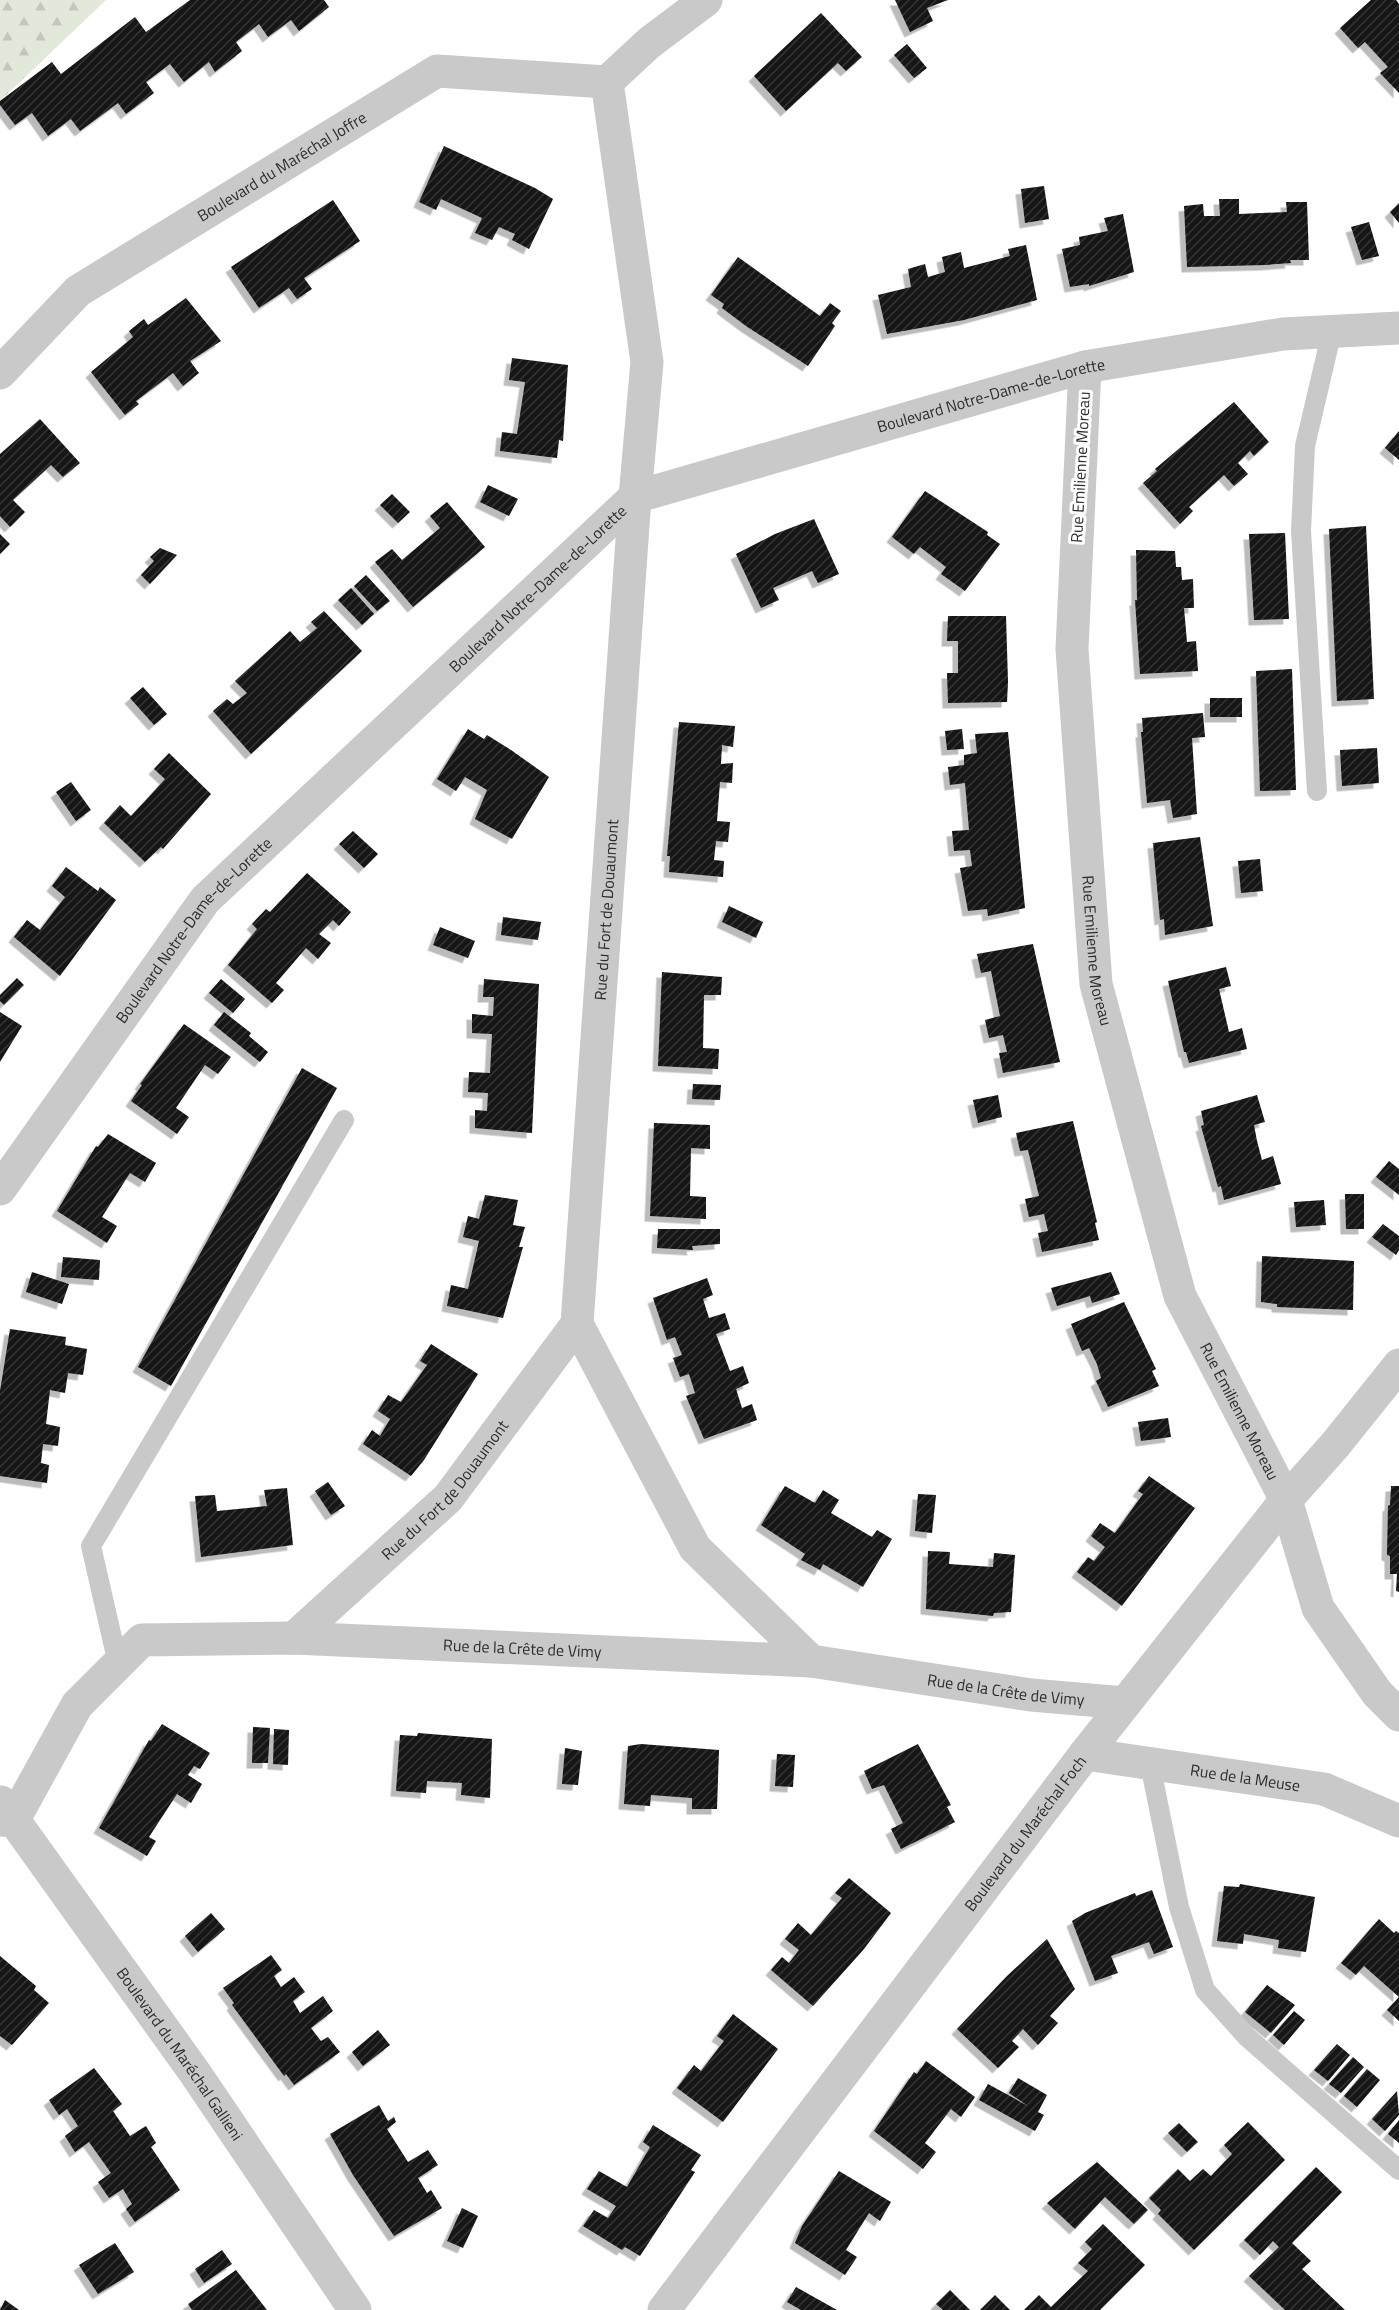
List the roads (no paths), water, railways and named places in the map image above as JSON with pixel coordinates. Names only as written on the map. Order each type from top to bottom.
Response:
[{"type":"street","points":[[635,496],[648,362],[607,82],[650,43],[706,0]]},
{"type":"street","name":"Boulevard du Maréchal Joffre","points":[[0,373],[78,291],[438,71],[607,82]]},
{"type":"street","name":"Boulevard Notre-Dame-de-Lorette","points":[[0,1189],[205,900],[635,496],[1085,367],[1283,334],[1399,328]]},
{"type":"street","name":"Rue Emilienne Moreau","points":[[1085,367],[1072,649],[1096,984],[1180,1296],[1286,1500]]},
{"type":"street","name":"Rue du Fort de Douaumont","points":[[294,1638],[448,1498],[577,1324],[635,496]]},
{"type":"street","points":[[577,1324],[695,1548],[811,1661]]},
{"type":"street","name":"Boulevard du Maréchal Foch","points":[[664,2310],[1085,1754],[1286,1500],[1335,1445],[1399,1365]]},
{"type":"street","points":[[1286,1500],[1318,1608],[1377,1693],[1399,1715]]},
{"type":"street","name":"Rue de la Crête de Vimy","points":[[4,1814],[77,1705],[142,1640],[294,1638],[811,1661],[1031,1695],[1125,1703]]},
{"type":"street","name":"Rue de la Meuse","points":[[1085,1754],[1324,1789],[1399,1821]]},
{"type":"street","name":"Boulevard du Maréchal Gallieni","points":[[4,1814],[195,2073],[355,2310]]},
{"type":"lane","points":[[1317,791],[1300,531],[1305,446],[1332,331]]},
{"type":"lane","points":[[118,1664],[91,1546],[344,1120]]},
{"type":"lane","points":[[1150,1764],[1179,1907],[1205,1990],[1247,2037],[1399,2170]]}]
